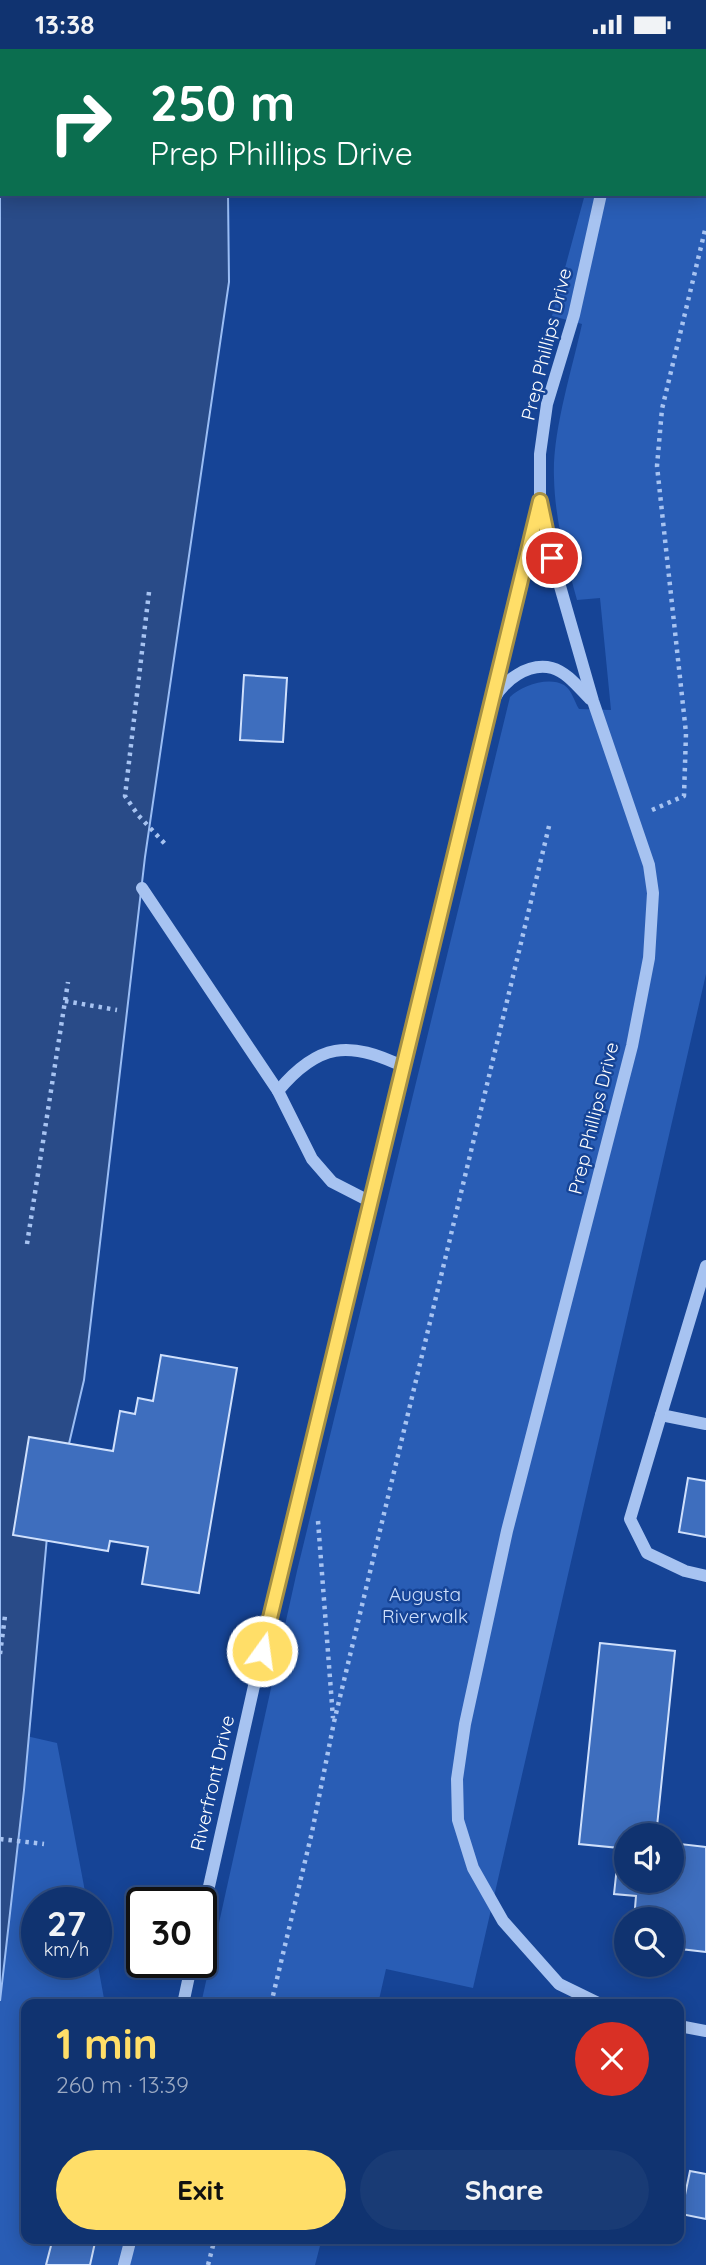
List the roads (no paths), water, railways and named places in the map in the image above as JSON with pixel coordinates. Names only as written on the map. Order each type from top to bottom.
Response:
[{"type":"street","name":"Prep Phillips Drive","points":[[590,1999],[559,1984],[503,1921],[473,1868],[458,1820],[457,1779],[465,1724],[507,1531],[632,1046],[649,958],[653,893],[649,865],[593,701],[545,534],[540,501],[540,454],[547,404],[574,314],[601,196]]},
{"type":"street","name":"Riverfront Drive","points":[[209,1887],[256,1677],[540,501]]},
{"type":"street","name":"Riverfront Drive","points":[[487,714],[497,694],[512,677],[534,668],[552,668],[568,676],[593,701]]},
{"type":"street","points":[[142,888],[278,1091],[312,1159],[332,1182],[371,1202]]},
{"type":"street","points":[[278,1091],[289,1077],[319,1055],[346,1049],[376,1053],[404,1067]]},
{"type":"street","points":[[706,1266],[630,1519],[647,1553],[685,1571],[706,1576]]},
{"type":"street","points":[[661,1415],[706,1424]]},
{"type":"street","points":[[184,1999],[189,1978]]},
{"type":"street","points":[[684,2027],[706,2031]]},
{"type":"street","points":[[124,2265],[129,2244]]},
{"type":"park label","name":"Augusta Riverwalk","points":[[425,1605]]}]
